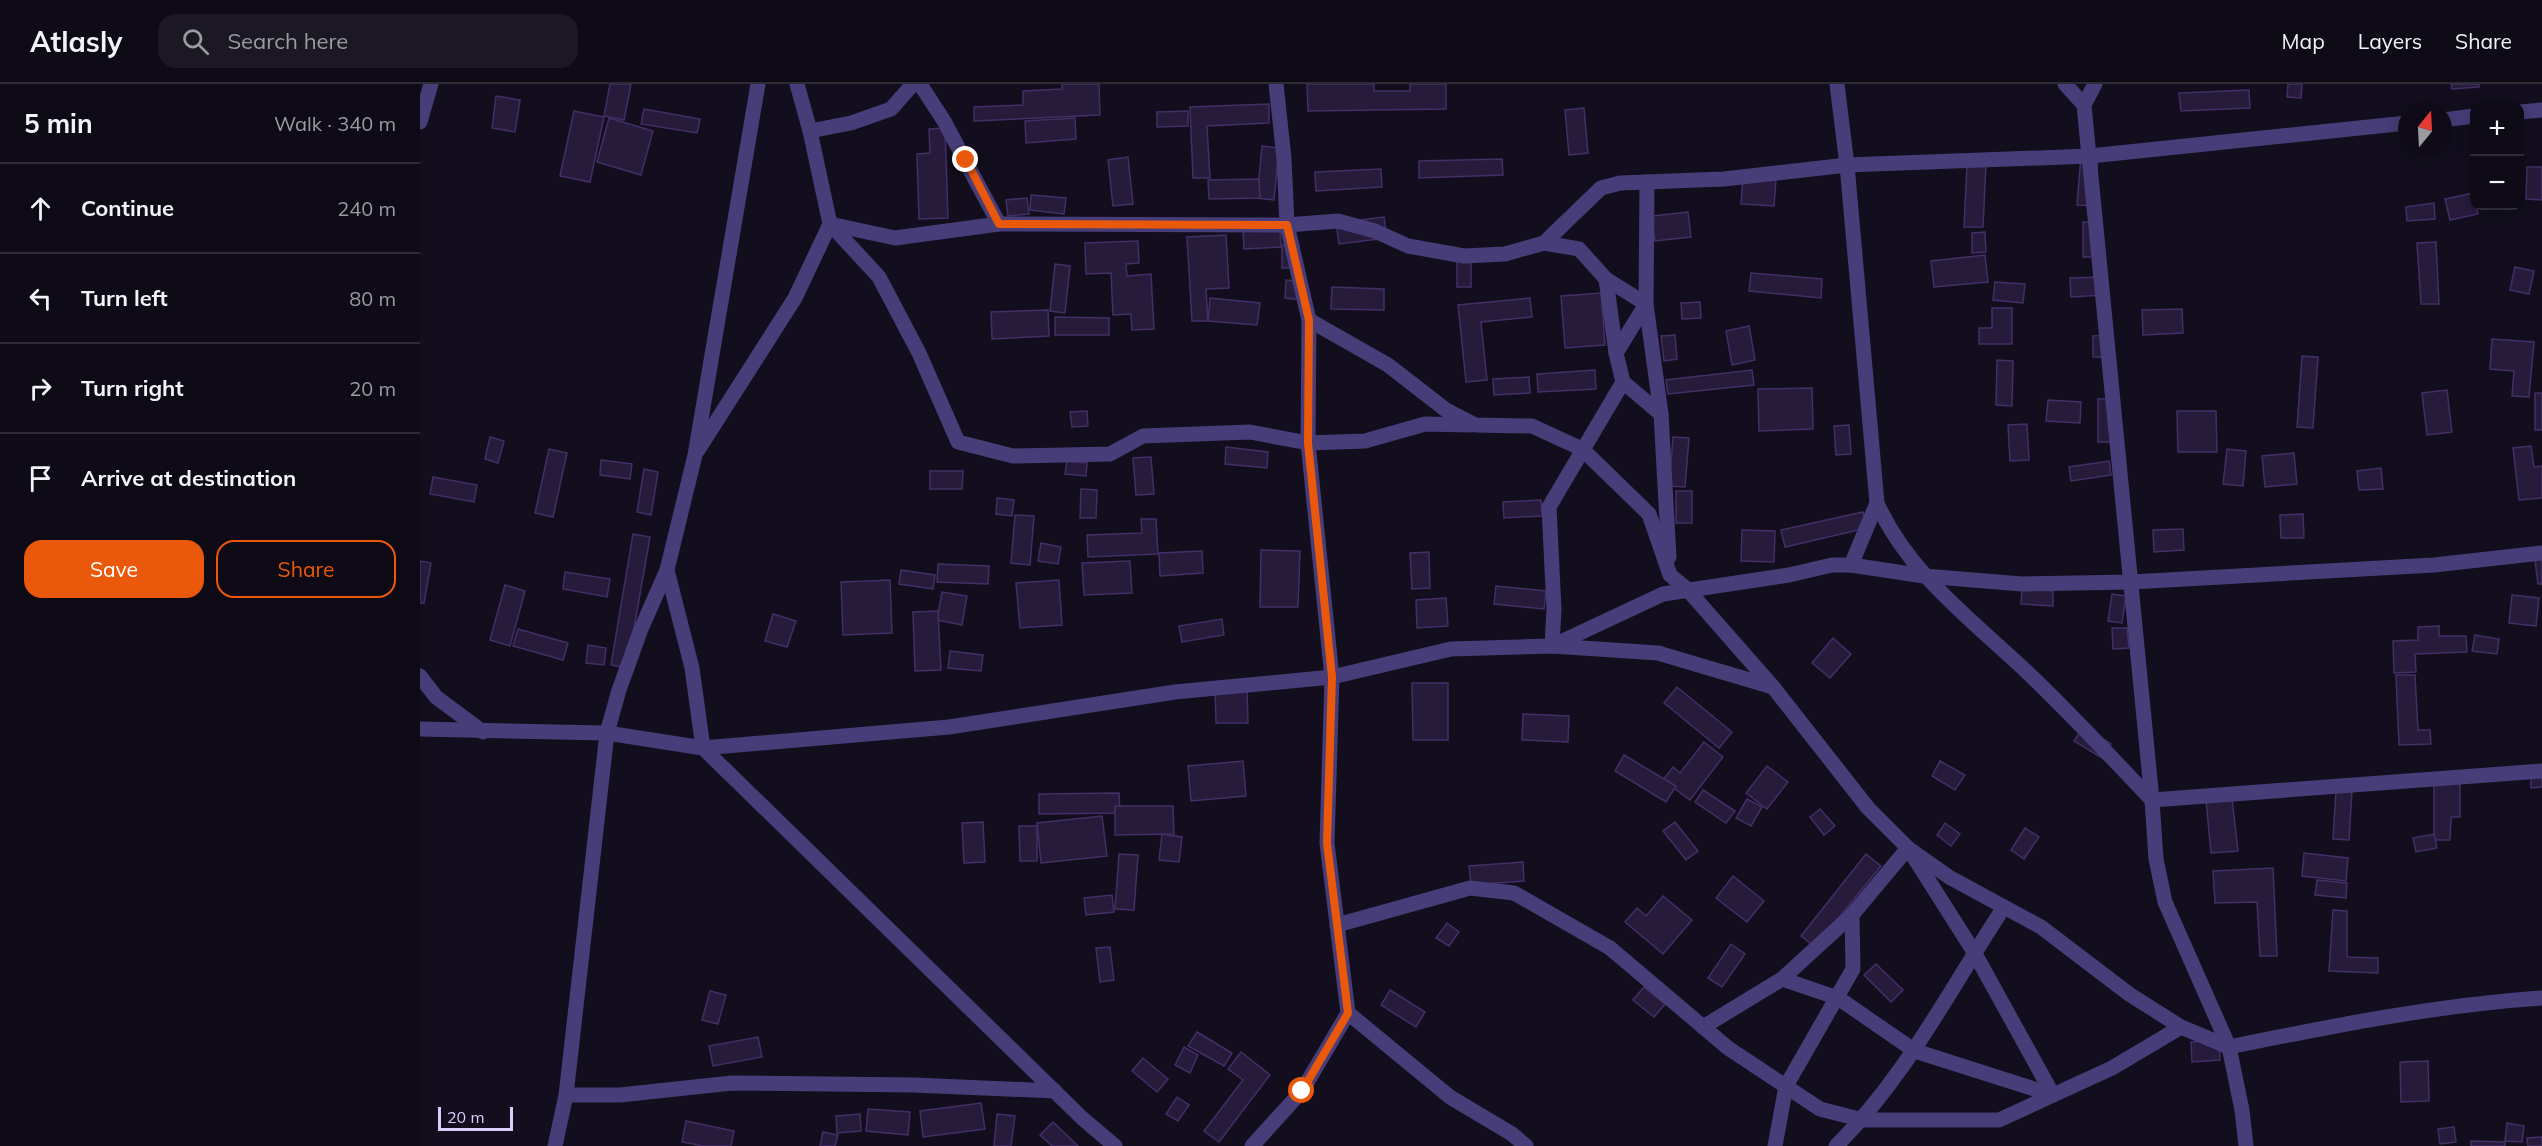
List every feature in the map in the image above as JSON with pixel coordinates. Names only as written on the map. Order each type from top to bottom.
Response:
[{"type":"street","points":[[420,120],[431,84]]},
{"type":"street","points":[[555,1146],[566,1095],[607,733],[618,690],[641,629],[668,570],[694,455],[758,84]]},
{"type":"street","points":[[797,84],[810,131],[830,224],[879,277],[919,353],[958,442],[1013,456],[1110,454],[1143,436],[1250,432],[1308,443],[1365,441],[1425,424],[1532,426],[1582,449],[1649,514],[1670,574],[1773,687],[1868,808],[1908,848],[1933,868],[2042,927],[2129,994],[2181,1027],[2229,1047],[2318,1029],[2466,1005],[2542,998]]},
{"type":"street","points":[[810,131],[851,123],[891,109],[913,84]]},
{"type":"street","points":[[920,84],[944,121],[999,224]]},
{"type":"street","points":[[1252,1146],[1302,1091],[1348,1013],[1327,843],[1332,677],[1308,443],[1309,320],[1287,225],[1284,159],[1276,84]]},
{"type":"street","points":[[1837,84],[1847,165],[1877,503],[1885,521],[1924,576],[2029,674],[2152,800],[2542,771]]},
{"type":"street","points":[[2066,84],[2084,105],[2090,156],[2156,859],[2164,902],[2229,1047],[2242,1110],[2246,1146]]},
{"type":"street","points":[[2084,105],[2095,84]]},
{"type":"street","points":[[2524,112],[2542,110]]},
{"type":"street","points":[[2452,119],[2470,117]]},
{"type":"street","points":[[1544,243],[1601,188],[1620,183],[1724,179],[1847,165],[2090,156],[2398,124]]},
{"type":"street","points":[[1647,182],[1646,304],[1661,414],[1670,574]]},
{"type":"street","points":[[830,224],[895,238],[999,224],[1287,225],[1338,221],[1375,231],[1408,246],[1464,256],[1505,254],[1544,243],[1579,249],[1606,279],[1646,304]]},
{"type":"street","points":[[694,455],[795,298],[830,224]]},
{"type":"street","points":[[1606,279],[1616,353],[1623,382],[1661,414]]},
{"type":"street","points":[[1616,353],[1646,304]]},
{"type":"street","points":[[1309,320],[1388,365],[1446,410],[1475,425]]},
{"type":"street","points":[[1552,646],[1554,609],[1550,507],[1623,382]]},
{"type":"street","points":[[1851,565],[1877,503]]},
{"type":"street","points":[[1552,646],[1663,594],[1789,575],[1832,565],[1851,565],[1924,576],[2022,584],[2131,582],[2434,565],[2542,553]]},
{"type":"street","points":[[668,570],[692,668],[703,748],[1055,1091],[1115,1146]]},
{"type":"street","points":[[420,729],[607,733],[703,748],[949,727],[1175,692],[1332,677],[1452,649],[1552,646],[1658,653],[1773,687]]},
{"type":"street","points":[[420,676],[436,697],[483,732]]},
{"type":"street","points":[[1703,1027],[1782,979],[1852,915],[1908,848]]},
{"type":"street","points":[[1908,848],[1974,952],[2053,1095]]},
{"type":"street","points":[[1337,926],[1470,888],[1514,893],[1610,948],[1728,1048],[1820,1109],[1863,1120],[1999,1120],[2112,1068],[2181,1027]]},
{"type":"street","points":[[1836,1146],[1863,1120],[1915,1051],[1974,952],[2004,907]]},
{"type":"street","points":[[1774,1146],[1786,1086],[1853,969],[1852,915]]},
{"type":"street","points":[[1782,979],[1838,998],[1915,1051],[2053,1095]]},
{"type":"street","points":[[1348,1013],[1450,1096],[1512,1134],[1526,1146]]},
{"type":"street","points":[[566,1095],[620,1095],[732,1083],[914,1085],[1055,1091]]},
{"type":"building","points":[[610,84],[631,84],[624,120],[604,116]]},
{"type":"building","points":[[1062,84],[1099,84],[1100,115],[974,121],[974,107],[1023,105],[1023,91],[1062,89]]},
{"type":"building","points":[[1307,84],[1374,84],[1374,91],[1410,91],[1410,84],[1446,84],[1446,109],[1308,111]]},
{"type":"building","points":[[2288,84],[2302,84],[2301,98],[2287,97]]},
{"type":"building","points":[[2451,84],[2479,84],[2479,87],[2452,89]]},
{"type":"building","points":[[2249,90],[2250,108],[2181,111],[2179,93]]},
{"type":"building","points":[[496,96],[520,100],[515,132],[492,128]]},
{"type":"building","points":[[1269,104],[1269,123],[1207,126],[1210,178],[1193,178],[1190,107]]},
{"type":"building","points":[[1584,108],[1588,153],[1569,155],[1565,110]]},
{"type":"building","points":[[644,109],[700,119],[697,133],[641,124]]},
{"type":"building","points":[[574,111],[604,117],[590,182],[560,176]]},
{"type":"building","points":[[1188,111],[1188,126],[1157,127],[1157,112]]},
{"type":"building","points":[[609,118],[653,131],[641,175],[597,162]]},
{"type":"building","points":[[1075,118],[1076,139],[1026,143],[1025,121]]},
{"type":"building","points":[[945,128],[948,218],[919,219],[917,154],[930,153],[929,129]]},
{"type":"building","points":[[1262,146],[1279,148],[1274,200],[1257,198]]},
{"type":"building","points":[[2081,156],[2098,157],[2093,206],[2077,205]]},
{"type":"building","points":[[1128,157],[1133,204],[1113,206],[1108,160]]},
{"type":"building","points":[[1502,159],[1503,175],[1419,178],[1419,161]]},
{"type":"building","points":[[1967,164],[1986,164],[1983,227],[1964,227]]},
{"type":"building","points":[[2527,167],[2542,167],[2542,200],[2526,199]]},
{"type":"building","points":[[1381,169],[1382,187],[1316,191],[1315,172]]},
{"type":"building","points":[[1743,177],[1776,179],[1774,206],[1741,204]]},
{"type":"building","points":[[1259,179],[1260,198],[1209,199],[1208,180]]},
{"type":"building","points":[[2470,194],[2470,210],[2477,210],[2478,214],[2450,220],[2445,199]]},
{"type":"building","points":[[1031,195],[1066,198],[1064,214],[1030,210]]},
{"type":"building","points":[[1027,198],[1029,214],[1008,216],[1006,200]]},
{"type":"building","points":[[2434,203],[2435,219],[2407,221],[2406,207]]},
{"type":"building","points":[[1688,212],[1691,237],[1655,241],[1652,216]]},
{"type":"building","points":[[1384,217],[1387,238],[1339,244],[1336,223]]},
{"type":"building","points":[[2083,222],[2100,223],[2100,257],[2083,257]]},
{"type":"building","points":[[1280,229],[1281,247],[1244,249],[1243,231]]},
{"type":"building","points":[[1985,232],[1986,252],[1972,253],[1972,233]]},
{"type":"building","points":[[1226,235],[1229,288],[1206,289],[1208,321],[1192,321],[1187,237]]},
{"type":"building","points":[[1138,241],[1139,263],[1126,264],[1127,276],[1151,274],[1154,329],[1132,330],[1131,314],[1113,315],[1111,273],[1086,274],[1085,243]]},
{"type":"building","points":[[2436,242],[2439,304],[2421,304],[2417,243]]},
{"type":"building","points":[[1282,245],[1299,245],[1299,268],[1282,268]]},
{"type":"building","points":[[1985,255],[1988,282],[1934,287],[1931,261]]},
{"type":"building","points":[[1457,260],[1471,260],[1471,287],[1457,287]]},
{"type":"building","points":[[1055,264],[1070,266],[1065,313],[1050,311]]},
{"type":"building","points":[[2515,267],[2534,271],[2529,294],[2510,290]]},
{"type":"building","points":[[1751,273],[1822,279],[1821,298],[1749,291]]},
{"type":"building","points":[[2101,277],[2102,295],[2071,297],[2070,278]]},
{"type":"building","points":[[1286,280],[1302,282],[1301,300],[1285,298]]},
{"type":"building","points":[[1995,282],[2025,284],[2023,303],[1993,300]]},
{"type":"building","points":[[1332,287],[1384,289],[1384,310],[1331,309]]},
{"type":"building","points":[[1601,293],[1605,345],[1565,348],[1561,296]]},
{"type":"building","points":[[1210,298],[1260,303],[1257,325],[1208,321]]},
{"type":"building","points":[[1530,298],[1532,317],[1481,322],[1487,380],[1466,382],[1458,305]]},
{"type":"building","points":[[1700,302],[1701,318],[1682,319],[1681,303]]},
{"type":"building","points":[[1992,308],[2012,308],[2012,344],[1979,344],[1979,328],[1992,328]]},
{"type":"building","points":[[2182,309],[2183,333],[2143,335],[2142,310]]},
{"type":"building","points":[[1048,310],[1049,336],[992,339],[991,312]]},
{"type":"building","points":[[1055,317],[1109,318],[1109,335],[1055,335]]},
{"type":"building","points":[[1749,326],[1755,360],[1732,365],[1726,331]]},
{"type":"building","points":[[1675,335],[1677,359],[1664,361],[1661,336]]},
{"type":"building","points":[[2107,335],[2107,357],[2093,357],[2093,336]]},
{"type":"building","points":[[2492,339],[2534,342],[2529,397],[2512,396],[2514,371],[2490,369]]},
{"type":"building","points":[[2302,356],[2318,357],[2313,428],[2297,427]]},
{"type":"building","points":[[1997,360],[2013,361],[2012,406],[1996,405]]},
{"type":"building","points":[[1595,370],[1596,389],[1538,392],[1537,374]]},
{"type":"building","points":[[1752,370],[1754,385],[1668,394],[1666,380]]},
{"type":"building","points":[[1529,377],[1530,393],[1494,395],[1493,379]]},
{"type":"building","points":[[1812,388],[1813,429],[1759,431],[1758,389]]},
{"type":"building","points":[[2447,390],[2452,432],[2427,435],[2422,393]]},
{"type":"building","points":[[2535,393],[2542,393],[2542,430],[2535,430]]},
{"type":"building","points":[[2098,399],[2113,399],[2113,442],[2098,442]]},
{"type":"building","points":[[2048,400],[2081,402],[2080,423],[2046,421]]},
{"type":"building","points":[[1087,411],[1088,426],[1072,427],[1070,412]]},
{"type":"building","points":[[2177,411],[2216,411],[2217,452],[2178,452]]},
{"type":"building","points":[[2027,424],[2029,460],[2010,461],[2008,425]]},
{"type":"building","points":[[1849,425],[1851,454],[1836,455],[1834,426]]},
{"type":"building","points":[[490,437],[504,441],[498,463],[485,459]]},
{"type":"building","points":[[1673,437],[1689,438],[1685,487],[1669,486]]},
{"type":"building","points":[[2531,446],[2534,467],[2542,466],[2542,498],[2519,500],[2513,448]]},
{"type":"building","points":[[1226,447],[1268,452],[1267,468],[1225,464]]},
{"type":"building","points":[[549,449],[567,453],[553,517],[535,513]]},
{"type":"building","points":[[2227,449],[2246,451],[2243,486],[2223,484]]},
{"type":"building","points":[[2294,453],[2297,484],[2265,487],[2262,456]]},
{"type":"building","points":[[1151,457],[1154,494],[1136,495],[1133,458]]},
{"type":"building","points":[[601,460],[632,464],[630,479],[600,475]]},
{"type":"building","points":[[1067,461],[1087,463],[1086,476],[1065,474]]},
{"type":"building","points":[[2109,461],[2111,475],[2071,481],[2069,467]]},
{"type":"building","points":[[2381,468],[2383,489],[2359,490],[2357,471]]},
{"type":"building","points":[[644,469],[658,472],[651,515],[637,512]]},
{"type":"building","points":[[930,471],[963,471],[962,489],[930,489]]},
{"type":"building","points":[[433,477],[477,485],[474,502],[430,494]]},
{"type":"building","points":[[1081,489],[1097,490],[1096,518],[1080,518]]},
{"type":"building","points":[[1676,491],[1692,491],[1692,523],[1676,523]]},
{"type":"building","points":[[997,498],[1014,500],[1012,516],[996,514]]},
{"type":"building","points":[[1541,500],[1542,516],[1504,518],[1503,502]]},
{"type":"building","points":[[1863,512],[1867,528],[1785,547],[1781,530]]},
{"type":"building","points":[[2303,514],[2304,538],[2281,538],[2280,515]]},
{"type":"building","points":[[1015,515],[1034,516],[1030,565],[1011,563]]},
{"type":"building","points":[[1141,519],[1156,519],[1158,554],[1088,557],[1087,535],[1142,533]]},
{"type":"building","points":[[2183,529],[2184,550],[2154,552],[2153,530]]},
{"type":"building","points":[[1742,530],[1775,531],[1774,562],[1741,561]]},
{"type":"building","points":[[633,534],[650,537],[627,668],[611,665]]},
{"type":"building","points":[[1041,543],[1061,547],[1058,564],[1038,561]]},
{"type":"building","points":[[1261,550],[1300,551],[1298,607],[1260,607]]},
{"type":"building","points":[[1202,551],[1203,573],[1160,576],[1159,553]]},
{"type":"building","points":[[1429,552],[1430,588],[1412,589],[1410,553]]},
{"type":"building","points":[[2542,559],[2542,584],[2538,584],[2535,560]]},
{"type":"building","points":[[420,561],[431,563],[424,603],[420,603]]},
{"type":"building","points":[[1130,561],[1132,593],[1084,595],[1082,563]]},
{"type":"building","points":[[938,564],[989,566],[988,584],[937,582]]},
{"type":"building","points":[[901,570],[935,575],[933,589],[899,584]]},
{"type":"building","points":[[565,572],[610,579],[607,597],[563,589]]},
{"type":"building","points":[[890,580],[892,633],[843,635],[841,582]]},
{"type":"building","points":[[1059,580],[1062,625],[1020,628],[1016,583]]},
{"type":"building","points":[[505,585],[525,591],[510,646],[490,640]]},
{"type":"building","points":[[1496,586],[1546,591],[1544,609],[1494,604]]},
{"type":"building","points":[[2022,589],[2053,591],[2053,606],[2021,604]]},
{"type":"building","points":[[942,592],[967,596],[962,625],[937,620]]},
{"type":"building","points":[[2112,594],[2126,596],[2122,623],[2108,621]]},
{"type":"building","points":[[2512,595],[2539,598],[2536,626],[2509,623]]},
{"type":"building","points":[[1446,598],[1448,626],[1417,628],[1416,600]]},
{"type":"building","points":[[938,611],[941,670],[915,671],[913,612]]},
{"type":"building","points":[[773,614],[796,621],[787,647],[765,641]]},
{"type":"building","points":[[1222,619],[1224,635],[1182,642],[1179,626]]},
{"type":"building","points":[[2439,626],[2439,636],[2466,636],[2467,652],[2415,654],[2416,672],[2394,673],[2393,641],[2418,640],[2418,627]]},
{"type":"building","points":[[2112,628],[2127,628],[2129,648],[2113,649]]},
{"type":"building","points":[[518,629],[568,643],[563,660],[513,646]]},
{"type":"building","points":[[2475,635],[2499,639],[2497,654],[2472,651]]},
{"type":"building","points":[[1833,638],[1851,654],[1830,678],[1812,663]]},
{"type":"building","points":[[588,645],[606,648],[604,665],[586,663]]},
{"type":"building","points":[[950,651],[983,655],[981,671],[948,668]]},
{"type":"building","points":[[2396,675],[2415,675],[2418,730],[2430,730],[2431,744],[2399,745]]},
{"type":"building","points":[[1412,683],[1448,683],[1448,740],[1413,740]]},
{"type":"building","points":[[1677,687],[1732,732],[1719,748],[1664,703]]},
{"type":"building","points":[[1215,688],[1247,688],[1248,723],[1216,723]]},
{"type":"building","points":[[1523,714],[1569,716],[1568,742],[1522,740]]},
{"type":"building","points":[[2084,726],[2111,744],[2102,758],[2074,741]]},
{"type":"building","points":[[1704,742],[1723,757],[1690,800],[1663,780],[1673,767],[1680,773]]},
{"type":"building","points":[[1624,755],[1676,786],[1666,802],[1615,771]]},
{"type":"building","points":[[1243,761],[1246,796],[1191,801],[1188,766]]},
{"type":"building","points":[[1940,761],[1965,775],[1955,790],[1932,776]]},
{"type":"building","points":[[1767,766],[1788,782],[1767,809],[1746,793]]},
{"type":"building","points":[[2531,773],[2542,773],[2542,787],[2531,788]]},
{"type":"building","points":[[2434,783],[2460,784],[2460,817],[2451,817],[2450,840],[2434,840]]},
{"type":"building","points":[[1703,790],[1735,811],[1726,823],[1695,802]]},
{"type":"building","points":[[2336,790],[2352,791],[2349,840],[2333,839]]},
{"type":"building","points":[[1119,793],[1120,813],[1039,814],[1039,794]]},
{"type":"building","points":[[2232,798],[2238,851],[2211,853],[2206,800]]},
{"type":"building","points":[[1747,799],[1762,807],[1751,826],[1736,818]]},
{"type":"building","points":[[1115,806],[1173,806],[1174,834],[1115,835]]},
{"type":"building","points":[[1820,809],[1835,826],[1824,835],[1810,817]]},
{"type":"building","points":[[1102,816],[1107,856],[1041,863],[1037,823]]},
{"type":"building","points":[[983,822],[985,862],[964,863],[962,823]]},
{"type":"building","points":[[1675,822],[1698,851],[1686,860],[1663,831]]},
{"type":"building","points":[[1945,823],[1960,834],[1951,846],[1937,835]]},
{"type":"building","points":[[1019,826],[1037,826],[1037,861],[1020,861]]},
{"type":"building","points":[[2025,828],[2039,837],[2024,859],[2011,850]]},
{"type":"building","points":[[1162,834],[1182,837],[1179,862],[1159,860]]},
{"type":"building","points":[[2434,834],[2437,848],[2416,852],[2413,838]]},
{"type":"building","points":[[2304,853],[2348,858],[2346,881],[2302,876]]},
{"type":"building","points":[[1119,854],[1138,855],[1134,910],[1115,909]]},
{"type":"building","points":[[1866,854],[1881,866],[1815,947],[1801,936]]},
{"type":"building","points":[[1523,862],[1524,881],[1471,885],[1469,866]]},
{"type":"building","points":[[2273,868],[2277,956],[2260,956],[2257,902],[2215,903],[2213,871]]},
{"type":"building","points":[[1733,876],[1764,901],[1747,922],[1716,898]]},
{"type":"building","points":[[2317,880],[2347,883],[2346,898],[2315,895]]},
{"type":"building","points":[[1112,895],[1114,912],[1086,915],[1084,898]]},
{"type":"building","points":[[1663,896],[1692,920],[1663,954],[1625,922],[1637,908],[1646,916]]},
{"type":"building","points":[[2333,910],[2347,911],[2347,957],[2378,958],[2378,973],[2329,971]]},
{"type":"building","points":[[1447,923],[1459,932],[1449,946],[1436,938]]},
{"type":"building","points":[[1731,944],[1745,954],[1722,987],[1708,978]]},
{"type":"building","points":[[1110,947],[1114,980],[1100,982],[1096,948]]},
{"type":"building","points":[[1876,964],[1903,990],[1891,1002],[1864,975]]},
{"type":"building","points":[[1644,987],[1665,1004],[1654,1017],[1633,1000]]},
{"type":"building","points":[[1390,990],[1425,1012],[1416,1027],[1381,1005]]},
{"type":"building","points":[[710,991],[726,995],[718,1024],[702,1020]]},
{"type":"building","points":[[1197,1032],[1232,1053],[1224,1066],[1188,1046]]},
{"type":"building","points":[[758,1037],[762,1057],[713,1066],[709,1046]]},
{"type":"building","points":[[2219,1040],[2220,1060],[2192,1062],[2191,1042]]},
{"type":"building","points":[[1184,1047],[1198,1055],[1190,1073],[1175,1065]]},
{"type":"building","points":[[1241,1052],[1270,1075],[1219,1142],[1204,1131],[1243,1080],[1228,1069]]},
{"type":"building","points":[[1143,1058],[1168,1079],[1157,1092],[1132,1071]]},
{"type":"building","points":[[2428,1061],[2429,1101],[2401,1102],[2400,1062]]},
{"type":"building","points":[[1177,1097],[1189,1105],[1178,1121],[1166,1114]]},
{"type":"building","points":[[981,1103],[985,1129],[923,1137],[920,1111]]},
{"type":"building","points":[[868,1109],[910,1112],[908,1135],[866,1131]]},
{"type":"building","points":[[860,1114],[861,1131],[837,1133],[836,1116]]},
{"type":"building","points":[[997,1114],[1015,1116],[1011,1146],[994,1146]]},
{"type":"building","points":[[686,1121],[734,1131],[731,1146],[703,1146],[682,1142]]},
{"type":"building","points":[[1053,1122],[1078,1146],[1052,1146],[1040,1135]]},
{"type":"building","points":[[2507,1123],[2524,1126],[2522,1142],[2505,1141]]},
{"type":"building","points":[[2454,1127],[2456,1142],[2440,1144],[2438,1129]]},
{"type":"building","points":[[823,1132],[838,1135],[835,1146],[820,1146]]},
{"type":"building","points":[[2542,1137],[2542,1146],[2528,1146],[2527,1138]]},
{"type":"building","points":[[2471,1141],[2505,1142],[2505,1146],[2471,1146]]},
{"type":"route","points":[[966,160],[999,224],[1287,225],[1309,320],[1308,443],[1332,677],[1327,843],[1348,1013],[1302,1091]]}]
